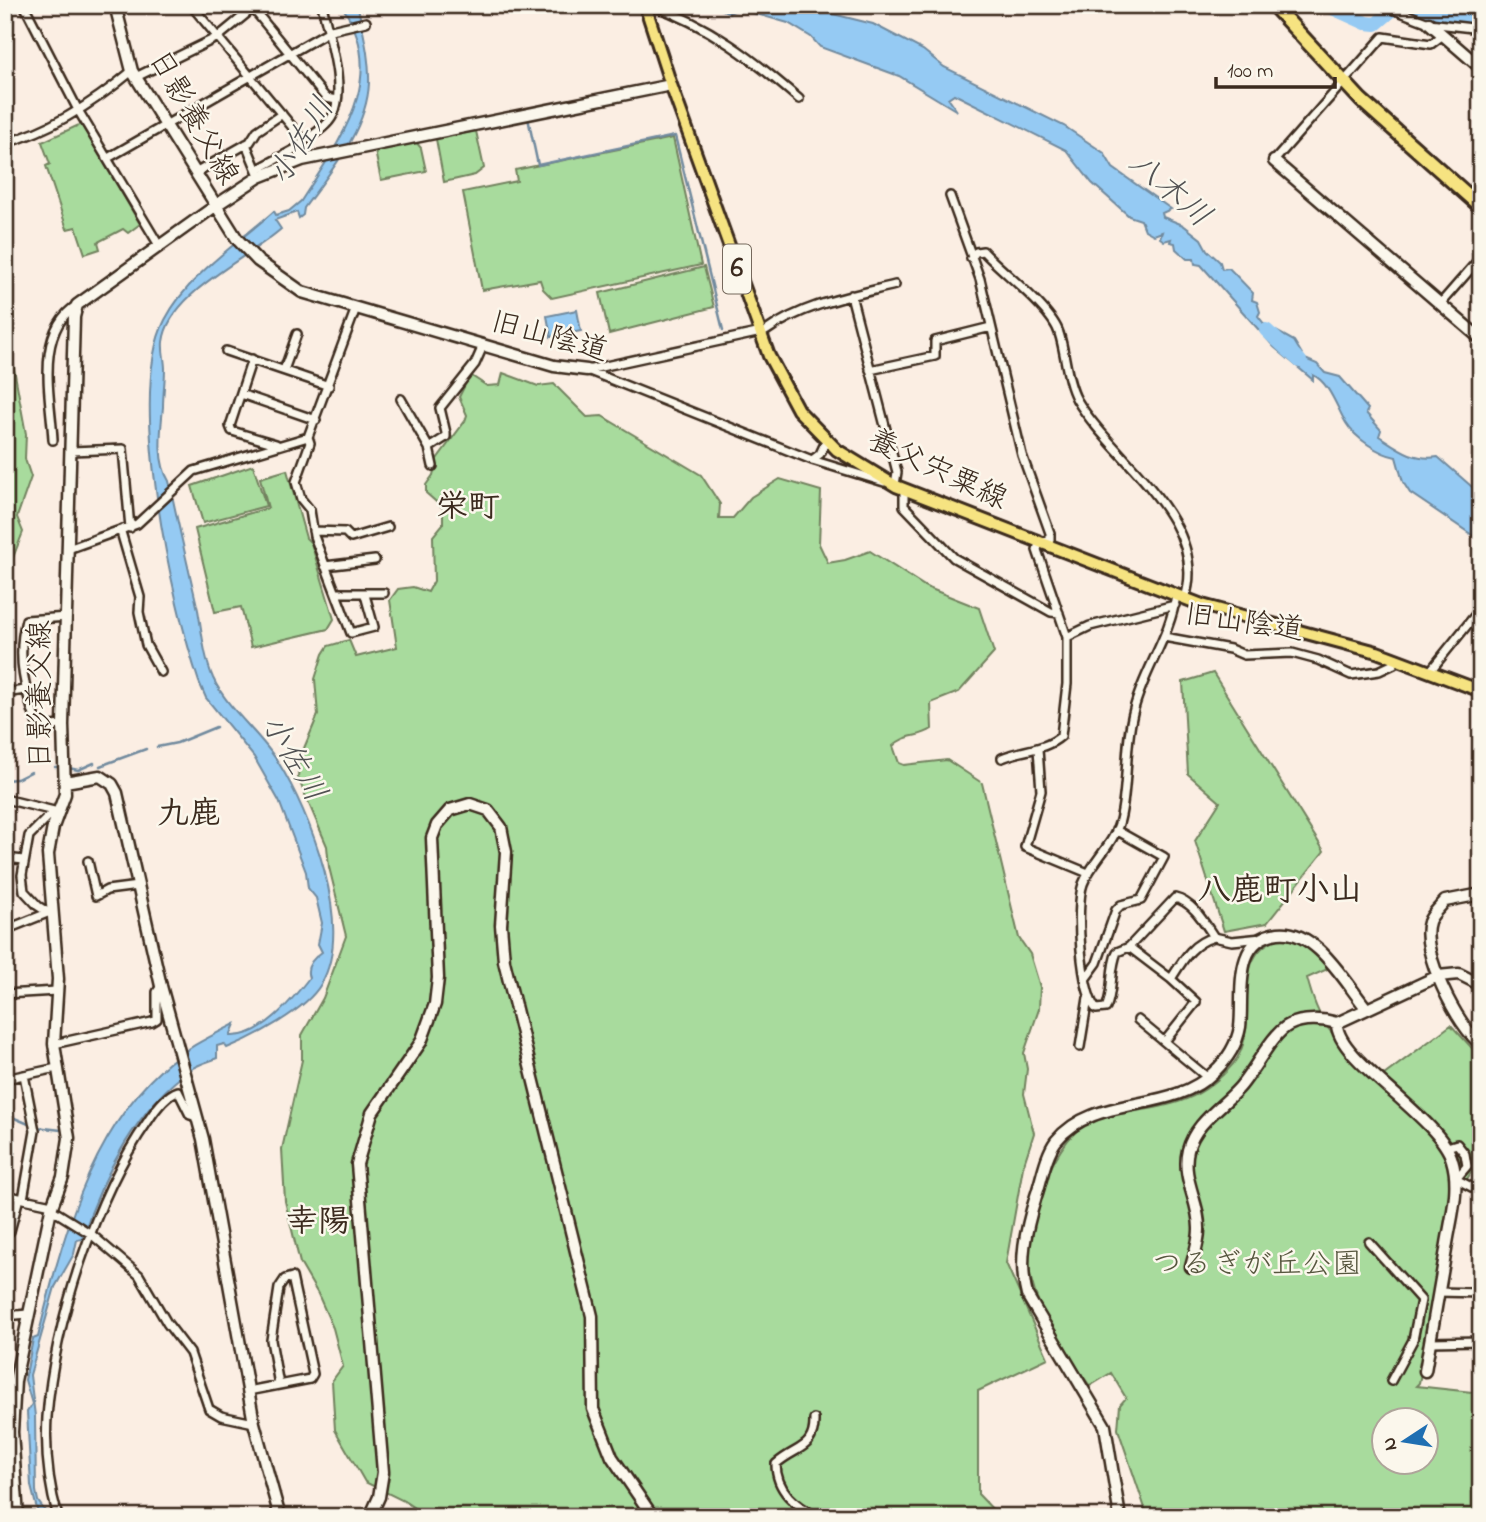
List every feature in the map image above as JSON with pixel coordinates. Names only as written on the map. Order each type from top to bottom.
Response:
[{"type":"highway","points":[[1273,5],[1342,82],[1481,207]]},
{"type":"main road","name":"養父宍粟線","points":[[645,5],[760,332],[783,386],[798,410],[826,441],[862,468],[900,487],[1178,599],[1396,658],[1481,691]]},
{"type":"street","points":[[24,5],[78,110],[160,247]]},
{"type":"street","name":"日影養父線","points":[[20,1515],[10,1400],[52,1207],[63,1177],[69,1138],[54,1044],[57,991],[49,841],[65,782],[63,725],[74,317],[77,305],[218,204],[134,74],[115,5]]},
{"type":"street","points":[[191,5],[282,114],[302,144],[304,159]]},
{"type":"street","points":[[258,175],[260,168],[302,144],[333,115],[338,82],[330,31],[322,5]]},
{"type":"street","points":[[651,5],[678,14],[715,33],[753,59],[799,99]]},
{"type":"street","points":[[1382,5],[1429,23],[1481,29]]},
{"type":"street","points":[[5,143],[46,128],[134,74],[218,37],[254,6],[327,97],[337,100]]},
{"type":"street","points":[[108,158],[330,31],[366,22]]},
{"type":"street","points":[[1429,23],[1481,68]]},
{"type":"street","points":[[1443,35],[1431,44],[1383,37],[1273,161],[1481,340]]},
{"type":"street","points":[[218,204],[258,175],[304,159],[671,85]]},
{"type":"street","points":[[197,172],[246,144],[257,131],[282,114]]},
{"type":"street","points":[[246,144],[258,175]]},
{"type":"street","points":[[950,196],[980,279],[1023,455],[1050,533],[1049,540],[1039,543],[1037,550],[1067,637],[1067,684],[1061,736],[1052,744],[1038,749],[1019,750],[1002,758]]},
{"type":"street","name":"旧山陰道","points":[[218,204],[237,239],[258,261],[298,291],[554,366],[587,370],[812,460],[900,487]]},
{"type":"street","points":[[971,258],[976,251],[983,251],[1039,306],[1059,331],[1076,398],[1124,461],[1158,496],[1175,526],[1189,559],[1178,599]]},
{"type":"street","points":[[1440,304],[1481,257]]},
{"type":"street","points":[[587,370],[760,332],[783,318],[895,285]]},
{"type":"street","points":[[851,296],[904,506],[954,558],[1051,612],[1059,613]]},
{"type":"street","points":[[53,440],[49,346],[63,319],[77,305]]},
{"type":"street","points":[[356,309],[308,437],[310,443],[296,482],[301,499],[310,510],[313,531],[351,633],[374,627],[365,595]]},
{"type":"street","points":[[870,370],[935,356],[935,341],[991,327]]},
{"type":"street","points":[[284,370],[297,334]]},
{"type":"street","points":[[429,448],[446,437],[440,408],[475,364],[483,346]]},
{"type":"street","points":[[226,351],[329,386]]},
{"type":"street","points":[[252,359],[230,426],[232,431],[279,445]]},
{"type":"street","points":[[241,394],[316,421]]},
{"type":"street","points":[[401,399],[429,448],[433,466]]},
{"type":"street","points":[[68,549],[130,528],[174,487],[205,467],[308,437]]},
{"type":"street","points":[[812,460],[820,454],[826,441]]},
{"type":"street","points":[[71,451],[122,445],[130,528]]},
{"type":"street","points":[[313,531],[345,531],[351,538],[388,527]]},
{"type":"street","points":[[121,532],[140,597],[139,612],[146,645],[161,672]]},
{"type":"street","points":[[325,566],[375,560]]},
{"type":"street","points":[[338,593],[384,593]]},
{"type":"street","name":"旧山陰道","points":[[1067,637],[1090,626],[1178,599]]},
{"type":"street","name":"旧山陰道","points":[[1178,599],[1164,637],[1230,649],[1244,655],[1292,653],[1318,660],[1351,675],[1379,671],[1394,664],[1396,658]]},
{"type":"street","points":[[1431,670],[1481,608]]},
{"type":"street","points":[[63,725],[38,727],[25,690],[22,648],[26,620],[66,617]]},
{"type":"street","points":[[1080,1047],[1089,998],[1080,919],[1082,887],[1116,830],[1125,795],[1133,713],[1143,679],[1164,637]]},
{"type":"street","points":[[5,693],[25,690]]},
{"type":"street","points":[[1038,749],[1041,791],[1025,847],[1088,873]]},
{"type":"street","points":[[65,782],[100,776],[113,784],[161,986],[197,1117],[254,1423],[280,1517]]},
{"type":"street","points":[[5,799],[56,812]]},
{"type":"street","points":[[370,1517],[379,1497],[383,1472],[357,1164],[372,1113],[421,1042],[430,1019],[438,978],[432,838],[436,825],[450,810],[470,804],[480,806],[496,817],[504,838],[504,961],[592,1316],[593,1409],[612,1457],[653,1517]]},
{"type":"street","points":[[51,912],[38,906],[24,891],[24,860],[31,832],[56,812]]},
{"type":"street","points":[[1086,978],[1097,963],[1116,911],[1121,905],[1140,900],[1164,857],[1116,830]]},
{"type":"street","points":[[5,858],[24,860]]},
{"type":"street","points":[[88,861],[96,896],[107,890],[138,886]]},
{"type":"street","points":[[1481,894],[1445,901],[1429,921],[1428,943],[1438,976],[1463,1027],[1481,1044]]},
{"type":"street","points":[[1089,998],[1096,1009],[1106,1007],[1110,1000],[1112,964],[1117,952],[1129,947],[1175,898],[1184,900],[1199,915],[1214,937]]},
{"type":"street","points":[[5,930],[51,912]]},
{"type":"street","points":[[1171,979],[1189,952],[1202,940],[1214,937],[1232,941],[1263,938],[1278,933],[1296,934],[1311,944],[1367,1010]]},
{"type":"street","points":[[1119,1517],[1105,1426],[1027,1295],[1022,1278],[1024,1246],[1045,1164],[1056,1141],[1090,1117],[1182,1094],[1208,1078],[1228,1057],[1240,1027],[1240,978],[1244,962],[1263,938]]},
{"type":"street","points":[[1129,947],[1196,1002],[1165,1041]]},
{"type":"street","points":[[1192,1267],[1199,1228],[1186,1176],[1189,1148],[1198,1128],[1239,1088],[1289,1025],[1323,1020],[1336,1023],[1438,976],[1459,974],[1481,985]]},
{"type":"street","points":[[54,1044],[152,1022],[158,1018],[157,992],[161,986]]},
{"type":"street","points":[[5,994],[57,991]]},
{"type":"street","points":[[1138,1020],[1208,1078]]},
{"type":"street","points":[[1336,1023],[1336,1030],[1357,1056],[1433,1129],[1447,1147],[1456,1179],[1425,1371]]},
{"type":"street","points":[[5,1079],[57,1068]]},
{"type":"street","points":[[5,1236],[10,1231],[21,1198],[35,1131],[24,1075]]},
{"type":"street","points":[[58,1517],[47,1467],[47,1417],[59,1342],[91,1234],[122,1162],[154,1112],[178,1091],[190,1115],[197,1117]]},
{"type":"street","points":[[1456,1179],[1481,1192]]},
{"type":"street","points":[[5,1195],[52,1207],[91,1234],[139,1275],[167,1323],[190,1353],[209,1409],[221,1416],[254,1423]]},
{"type":"street","points":[[1369,1242],[1421,1300],[1413,1340],[1391,1381]]},
{"type":"street","points":[[248,1391],[279,1385],[310,1379],[313,1374],[292,1277],[285,1279],[279,1288],[271,1340],[279,1385]]},
{"type":"street","points":[[1438,1292],[1481,1293]]},
{"type":"street","points":[[5,1316],[28,1314]]},
{"type":"street","points":[[1430,1342],[1481,1341]]},
{"type":"street","points":[[814,1419],[815,1434],[811,1442],[776,1465],[776,1477],[785,1494],[797,1505],[818,1517]]},
{"type":"green space","points":[[81,124],[140,224],[128,233],[123,229],[98,242],[100,249],[85,254],[76,227],[67,229],[46,166],[50,164],[42,142]]},
{"type":"green space","points":[[476,131],[484,168],[475,175],[444,182],[436,139]]},
{"type":"green space","points":[[673,138],[701,265],[552,298],[543,289],[540,280],[482,290],[463,192],[517,181],[515,170]]},
{"type":"green space","points":[[416,142],[421,148],[426,171],[381,180],[375,151]]},
{"type":"green space","points":[[704,267],[714,307],[609,334],[600,293]]},
{"type":"green space","points":[[5,305],[13,316],[10,347],[26,434],[25,459],[31,477],[17,517],[23,532],[12,560],[5,567]]},
{"type":"green space","points":[[503,373],[538,386],[554,384],[587,417],[602,416],[701,475],[720,504],[719,518],[733,518],[751,497],[780,479],[821,491],[819,544],[828,563],[870,551],[926,587],[979,608],[994,653],[959,692],[931,703],[932,729],[893,746],[899,763],[904,765],[947,760],[982,783],[1019,938],[1030,954],[1040,987],[1039,1009],[1024,1053],[1027,1069],[1024,1094],[1034,1133],[1023,1167],[1006,1263],[1048,1358],[978,1391],[978,1494],[1000,1517],[428,1517],[404,1501],[365,1482],[335,1430],[332,1381],[343,1366],[333,1328],[300,1263],[285,1201],[282,1149],[302,1060],[302,1035],[323,998],[346,936],[329,867],[327,846],[298,778],[299,760],[318,715],[315,679],[328,646],[349,640],[356,657],[397,647],[390,600],[398,589],[413,587],[428,592],[434,581],[433,536],[443,524],[443,508],[426,493],[426,485],[433,475],[437,459],[465,421],[467,415],[459,397],[470,375],[487,386],[500,385]]},
{"type":"green space","points":[[253,465],[266,506],[203,523],[192,486]]},
{"type":"green space","points":[[287,470],[306,538],[311,543],[334,619],[328,629],[251,647],[241,607],[215,612],[195,529],[268,508],[260,478]]},
{"type":"green space","points":[[1213,673],[1324,851],[1267,923],[1224,931],[1195,841],[1220,802],[1188,774],[1183,682]]},
{"type":"green space","name":"つるぎが丘公園","points":[[1279,938],[1295,941],[1313,951],[1330,968],[1307,978],[1319,1013],[1343,1044],[1384,1075],[1451,1025],[1481,1058],[1481,1156],[1458,1194],[1419,1383],[1416,1386],[1481,1393],[1481,1517],[1148,1517],[1118,1429],[1120,1405],[1126,1398],[1111,1373],[1090,1386],[1055,1335],[1035,1293],[1029,1261],[1034,1216],[1041,1192],[1061,1149],[1074,1133],[1089,1122],[1187,1099],[1222,1076],[1242,1049],[1246,1031],[1248,976],[1253,960],[1263,947]]},
{"type":"water","points":[[341,5],[358,7],[366,45],[369,83],[362,117],[346,150],[304,208],[303,215],[299,218],[297,212],[275,220],[281,229],[194,293],[168,324],[163,342],[165,374],[160,445],[162,464],[169,481],[213,678],[219,690],[278,762],[315,839],[331,902],[333,932],[330,960],[314,994],[292,1013],[265,1030],[227,1048],[224,1044],[217,1046],[217,1058],[193,1068],[173,1083],[139,1122],[111,1167],[82,1239],[77,1240],[74,1254],[55,1287],[30,1375],[35,1416],[36,1491],[38,1501],[49,1517],[39,1517],[31,1486],[27,1412],[32,1404],[25,1380],[33,1339],[38,1337],[67,1230],[96,1159],[114,1126],[136,1096],[162,1069],[188,1049],[235,1024],[230,1036],[242,1035],[265,1024],[285,1007],[302,987],[309,978],[311,963],[322,952],[318,944],[322,923],[316,898],[308,888],[306,872],[279,801],[254,757],[206,698],[188,647],[157,499],[150,397],[154,354],[165,320],[175,304],[200,274],[274,211],[276,215],[289,211],[301,201],[344,131],[361,82],[361,57],[355,31]]},
{"type":"water","points":[[713,5],[797,5],[873,24],[923,50],[944,67],[1064,126],[1104,153],[1113,168],[1171,209],[1162,213],[1163,217],[1183,225],[1201,239],[1207,250],[1220,262],[1222,269],[1229,268],[1253,293],[1252,300],[1257,302],[1260,312],[1258,316],[1265,325],[1294,341],[1305,359],[1317,364],[1325,373],[1340,377],[1368,409],[1366,413],[1381,430],[1379,436],[1414,456],[1438,457],[1479,493],[1481,541],[1410,493],[1403,482],[1396,457],[1375,449],[1355,434],[1319,378],[1313,375],[1313,380],[1274,347],[1201,265],[1195,264],[1194,259],[1187,259],[1176,249],[1175,243],[1170,242],[1171,239],[1164,241],[1160,238],[1162,232],[1154,235],[1145,230],[1141,220],[1129,216],[1092,183],[1066,150],[954,94],[948,98],[957,111],[899,76],[820,47],[811,37],[788,23],[739,9],[729,13]]},
{"type":"water","points":[[577,310],[581,331],[551,337],[547,316]]},
{"type":"waterway","points":[[1326,5],[1366,23],[1376,24],[1397,6],[1403,5]]},
{"type":"waterway","points":[[1404,5],[1481,22]]},
{"type":"waterway","points":[[528,118],[538,165],[675,136],[723,330]]},
{"type":"waterway","name":"八木川","points":[[1266,330],[1300,361]]},
{"type":"waterway","points":[[157,747],[177,743],[216,727]]},
{"type":"waterway","points":[[100,766],[146,749]]},
{"type":"waterway","points":[[69,768],[78,770],[94,763]]},
{"type":"waterway","points":[[5,780],[17,779],[31,772]]},
{"type":"waterway","points":[[5,1114],[31,1125]]},
{"type":"waterway","points":[[36,1127],[61,1130]]},
{"type":"district","name":"栄町","points":[[468,508]]},
{"type":"district","name":"九鹿","points":[[189,815]]},
{"type":"district","name":"八鹿町小山","points":[[1280,892]]},
{"type":"district","name":"幸陽","points":[[318,1223]]},
{"type":"water label","name":"小佐川","points":[[303,142]]},
{"type":"water label","name":"小佐川","points":[[292,759]]}]
